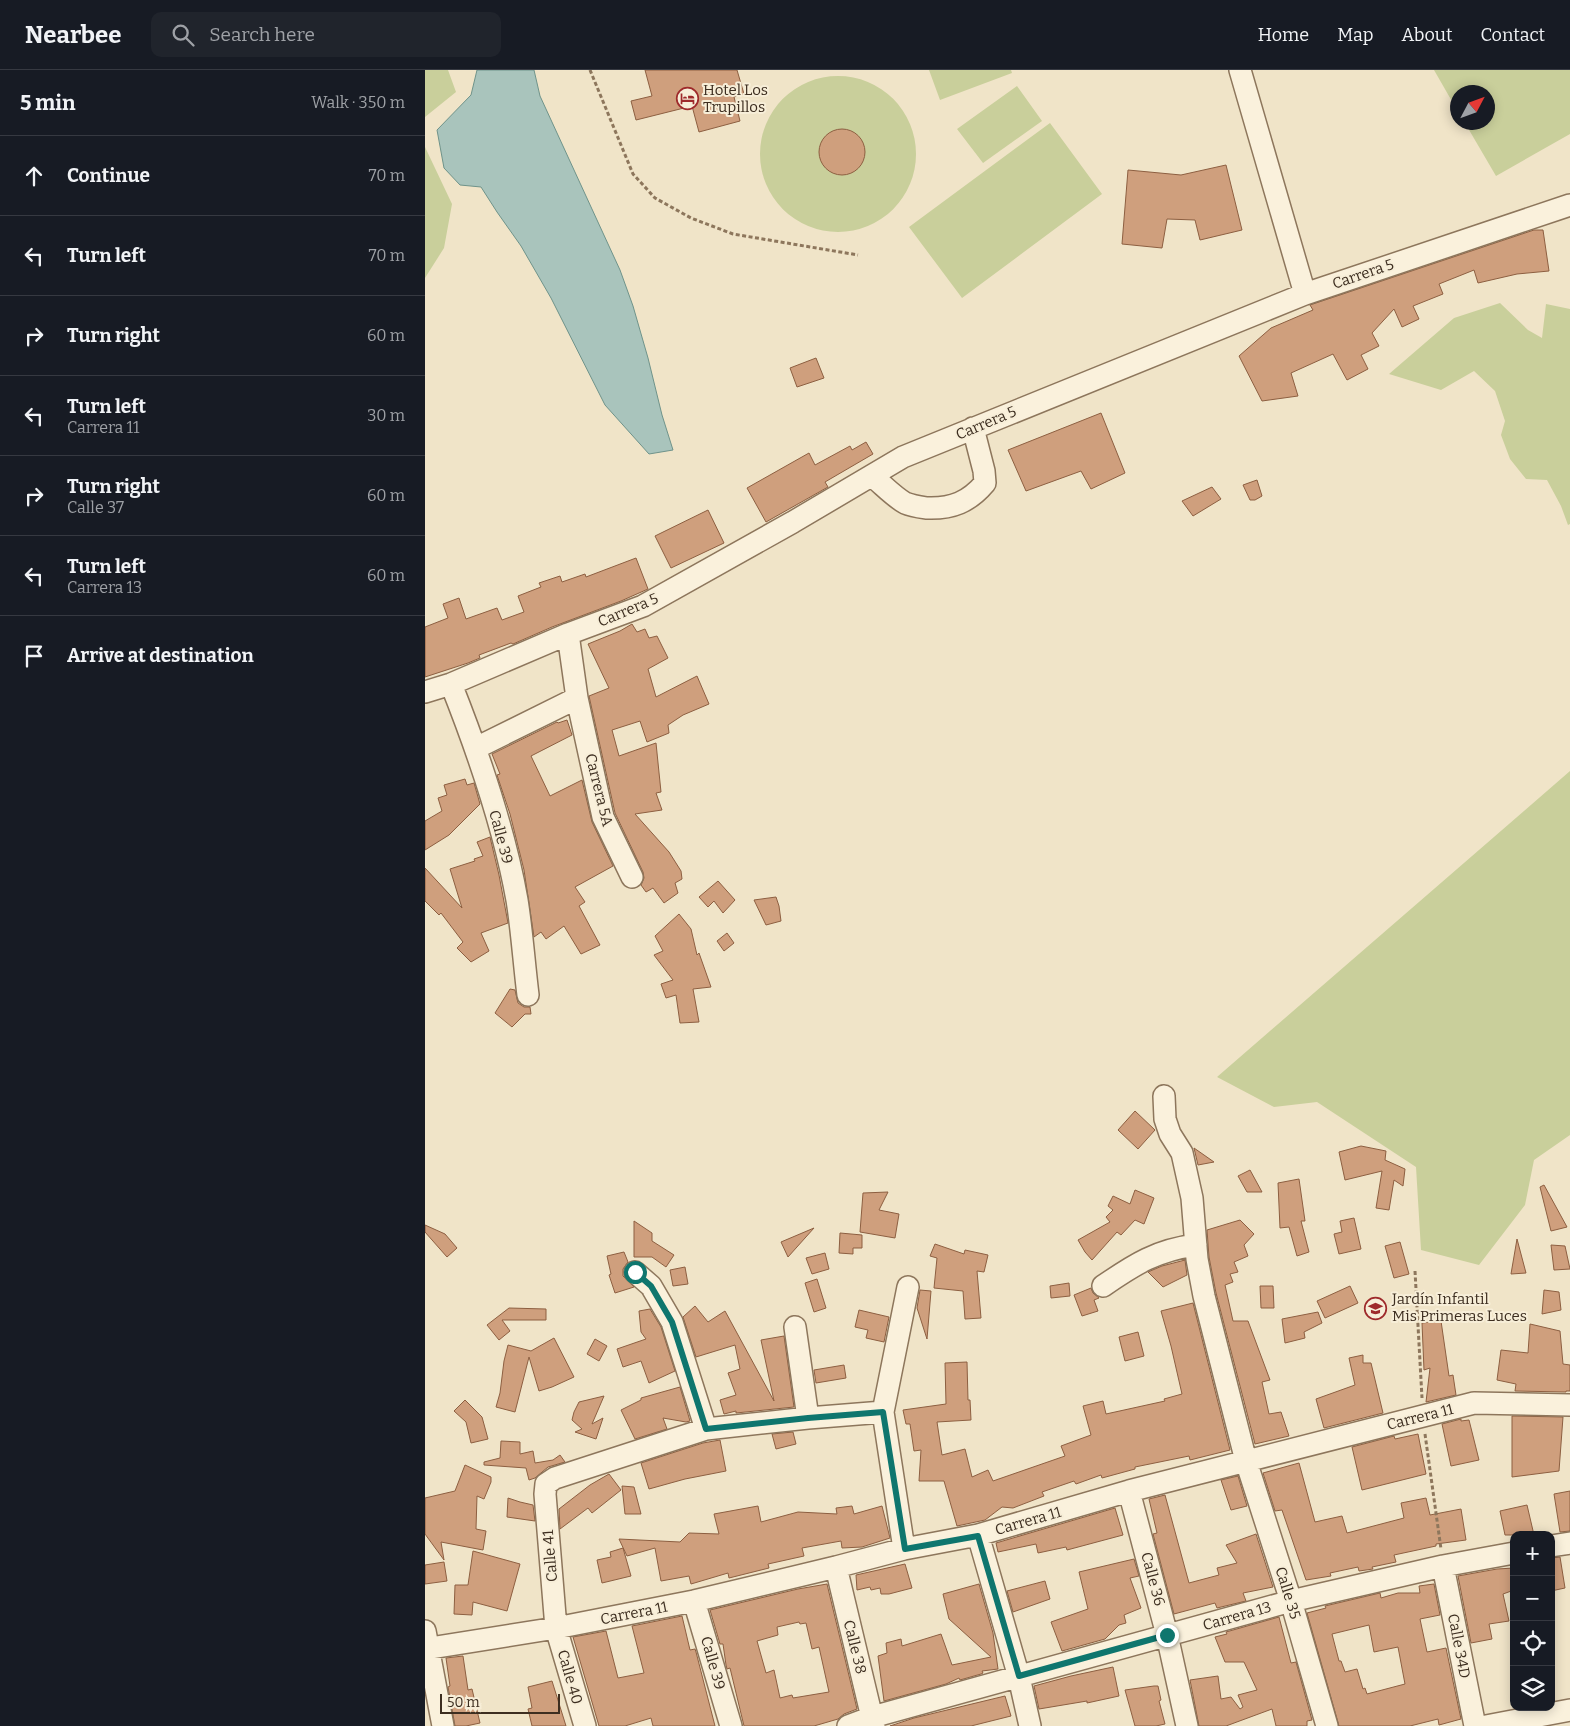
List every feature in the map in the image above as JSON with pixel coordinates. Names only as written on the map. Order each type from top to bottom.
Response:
[{"type":"street","points":[[1240,70],[1305,294]]},
{"type":"street","name":"Carrera 5","points":[[425,692],[451,684],[568,634],[643,606],[793,522],[903,457],[1305,294],[1570,205]]},
{"type":"street","points":[[872,476],[905,503],[918,507],[944,508],[966,500],[985,483],[984,471],[973,428]]},
{"type":"street","name":"Carrera 5A","points":[[568,634],[577,698],[603,817],[632,877]]},
{"type":"street","name":"Calle 39","points":[[451,684],[476,748],[505,848],[517,900],[527,994]]},
{"type":"street","points":[[476,748],[577,698]]},
{"type":"street","name":"Calle 35","points":[[1164,1096],[1165,1119],[1170,1134],[1182,1153],[1192,1198],[1197,1259],[1204,1296],[1245,1461],[1291,1601],[1327,1726]]},
{"type":"street","points":[[1103,1286],[1133,1265],[1155,1255],[1174,1248],[1196,1245]]},
{"type":"street","points":[[635,1272],[651,1286],[672,1322],[706,1429],[883,1412]]},
{"type":"street","points":[[905,1549],[883,1412],[908,1287]]},
{"type":"street","points":[[795,1327],[808,1418]]},
{"type":"street","name":"Carrera 11","points":[[426,1643],[556,1628],[695,1601],[835,1568],[905,1549],[978,1536],[1129,1491],[1474,1403],[1570,1405]]},
{"type":"street","name":"Calle 41","points":[[556,1628],[545,1494],[546,1484],[555,1478],[706,1429]]},
{"type":"street","name":"Calle 36","points":[[1129,1491],[1167,1635],[1187,1726]]},
{"type":"street","points":[[978,1536],[1019,1676],[1030,1726]]},
{"type":"street","points":[[1555,1545],[1570,1543]]},
{"type":"street","name":"Carrera 13","points":[[848,1726],[873,1722],[1019,1676],[1291,1601],[1443,1566],[1510,1554]]},
{"type":"street","name":"Calle 34D","points":[[1443,1566],[1475,1726]]},
{"type":"street","name":"Calle 38","points":[[835,1568],[873,1722]]},
{"type":"street","name":"Calle 39","points":[[695,1601],[731,1726]]},
{"type":"street","name":"Calle 40","points":[[556,1628],[585,1726]]},
{"type":"street","points":[[426,1643],[443,1726]]},
{"type":"street","points":[[1486,1726],[1570,1710]]},
{"type":"path","points":[[590,70],[633,174],[655,198],[691,218],[733,234],[858,255]]},
{"type":"green space","points":[[425,70],[448,70],[456,92],[425,117]]},
{"type":"green space","points":[[929,70],[1011,70],[1012,73],[940,100]]},
{"type":"green space","points":[[1434,70],[1570,70],[1570,134],[1496,176],[1469,130],[1495,130],[1495,85],[1450,85],[1450,98]]},
{"type":"green space","points":[[830,76],[846,76],[861,79],[875,85],[888,93],[899,104],[913,131],[916,154],[915,169],[907,191],[899,204],[888,215],[861,229],[846,232],[830,232],[815,229],[801,223],[788,215],[777,204],[763,177],[760,162],[760,146],[763,131],[769,117],[777,104],[788,93],[815,79]]},
{"type":"green space","points":[[1017,86],[1042,121],[983,163],[957,129]]},
{"type":"green space","points":[[1050,123],[1102,194],[962,298],[909,227]]},
{"type":"green space","points":[[425,147],[452,204],[444,248],[425,278]]},
{"type":"green space","points":[[1500,303],[1528,330],[1542,338],[1546,304],[1570,309],[1570,524],[1568,525],[1561,506],[1547,480],[1526,479],[1510,459],[1501,435],[1505,421],[1495,391],[1474,371],[1441,390],[1389,374],[1454,318]]},
{"type":"green space","points":[[1570,771],[1570,1135],[1534,1160],[1525,1205],[1479,1265],[1421,1250],[1416,1167],[1317,1102],[1274,1107],[1217,1077]]},
{"type":"water","points":[[477,70],[534,70],[540,96],[620,270],[633,306],[673,450],[649,454],[605,405],[551,298],[521,246],[481,187],[460,185],[444,168],[437,130],[471,95]]},
{"type":"building","name":"Hotel Los Trupillos","points":[[645,70],[737,70],[744,94],[734,97],[740,121],[699,132],[692,106],[636,120],[631,101],[652,96]]},
{"type":"building","points":[[837,129],[847,129],[861,139],[865,152],[861,165],[855,171],[847,175],[837,175],[823,165],[819,157],[819,147],[829,133]]},
{"type":"building","points":[[1226,165],[1242,230],[1200,240],[1195,220],[1167,219],[1162,248],[1122,244],[1128,170],[1181,175]]},
{"type":"building","points":[[1534,230],[1543,230],[1549,271],[1517,274],[1478,283],[1474,270],[1439,284],[1443,294],[1413,306],[1419,319],[1402,327],[1394,309],[1372,333],[1379,346],[1361,355],[1368,369],[1347,380],[1333,354],[1291,373],[1298,396],[1262,401],[1239,356],[1271,328],[1313,310],[1310,305]]},
{"type":"building","points":[[816,358],[824,378],[797,387],[790,368]]},
{"type":"building","points":[[1101,413],[1125,473],[1091,489],[1081,471],[1026,491],[1008,450]]},
{"type":"building","points":[[866,442],[873,454],[825,482],[828,487],[766,522],[747,488],[809,453],[815,465],[850,446],[852,450]]},
{"type":"building","points":[[1257,480],[1262,496],[1255,500],[1250,500],[1243,485]]},
{"type":"building","points":[[1212,487],[1221,499],[1193,516],[1182,501]]},
{"type":"building","points":[[708,510],[724,543],[671,568],[655,536]]},
{"type":"building","points":[[636,558],[648,589],[513,644],[511,643],[479,655],[480,658],[468,663],[425,677],[425,627],[448,618],[443,604],[459,598],[466,619],[497,608],[502,620],[524,612],[518,596],[541,587],[539,583],[560,576],[562,582],[585,574],[586,577]]},
{"type":"building","points":[[632,624],[637,632],[645,629],[649,638],[657,636],[668,658],[648,669],[656,697],[697,676],[709,704],[683,715],[668,725],[669,733],[647,742],[640,721],[612,730],[619,756],[656,743],[661,792],[656,793],[662,810],[635,814],[669,852],[681,871],[682,879],[675,883],[678,893],[664,903],[653,888],[646,892],[641,885],[644,878],[643,872],[615,813],[589,696],[609,688],[588,644]]},
{"type":"building","points":[[567,720],[572,735],[531,756],[550,796],[582,780],[592,822],[613,866],[575,887],[585,902],[579,906],[600,945],[581,954],[564,926],[546,939],[541,932],[534,937],[524,870],[510,814],[497,775],[500,774],[492,754],[557,722]]},
{"type":"building","points":[[465,779],[467,785],[474,783],[480,804],[449,835],[425,850],[425,821],[442,811],[438,798],[447,795],[444,785]]},
{"type":"building","points":[[490,837],[508,923],[481,933],[489,951],[471,962],[457,948],[463,942],[441,913],[439,915],[425,901],[425,868],[462,908],[450,869],[475,861],[474,859],[483,856],[477,842]]},
{"type":"building","points":[[718,881],[735,900],[723,913],[714,901],[708,907],[699,897]]},
{"type":"building","points":[[776,897],[781,921],[766,925],[754,900]]},
{"type":"building","points":[[679,914],[691,929],[697,955],[699,953],[711,987],[693,989],[699,1022],[680,1023],[676,995],[666,998],[661,984],[673,980],[654,955],[663,951],[655,936]]},
{"type":"building","points":[[727,933],[734,943],[724,951],[717,941]]},
{"type":"building","points":[[510,989],[515,990],[518,1003],[524,1007],[530,1007],[531,1014],[525,1014],[512,1027],[495,1013]]},
{"type":"building","points":[[1135,1111],[1155,1130],[1138,1149],[1118,1130]]},
{"type":"building","points":[[1361,1146],[1386,1151],[1385,1160],[1405,1169],[1403,1186],[1394,1180],[1389,1210],[1376,1208],[1382,1171],[1345,1180],[1339,1152]]},
{"type":"building","points":[[1194,1148],[1214,1162],[1198,1165]]},
{"type":"building","points":[[1250,1170],[1262,1192],[1247,1192],[1238,1176]]},
{"type":"building","points":[[1299,1179],[1305,1221],[1301,1221],[1309,1252],[1297,1256],[1289,1227],[1280,1228],[1278,1183]]},
{"type":"building","points":[[1544,1185],[1567,1227],[1551,1231],[1540,1187]]},
{"type":"building","points":[[1135,1190],[1154,1198],[1144,1224],[1135,1220],[1121,1235],[1117,1232],[1092,1260],[1078,1240],[1110,1222],[1106,1217],[1113,1210],[1108,1206],[1113,1196],[1130,1204]]},
{"type":"building","points":[[888,1192],[879,1210],[899,1214],[895,1238],[860,1232],[863,1193]]},
{"type":"building","points":[[1354,1218],[1361,1249],[1339,1254],[1334,1234],[1342,1232],[1340,1221]]},
{"type":"building","points":[[1240,1220],[1254,1234],[1244,1245],[1248,1256],[1234,1262],[1238,1272],[1230,1274],[1233,1282],[1225,1285],[1233,1321],[1248,1321],[1270,1380],[1262,1382],[1269,1414],[1281,1412],[1289,1436],[1255,1444],[1216,1293],[1209,1257],[1207,1230]]},
{"type":"building","points":[[634,1221],[652,1233],[652,1241],[674,1255],[666,1267],[652,1257],[634,1257]]},
{"type":"building","points":[[425,1225],[445,1234],[457,1248],[447,1257],[425,1232]]},
{"type":"building","points":[[814,1228],[788,1257],[781,1242]]},
{"type":"building","points":[[840,1233],[862,1235],[862,1248],[853,1248],[853,1254],[839,1253]]},
{"type":"building","points":[[1517,1239],[1526,1273],[1511,1274]]},
{"type":"building","points":[[1400,1242],[1409,1274],[1394,1278],[1385,1246]]},
{"type":"building","points":[[935,1244],[964,1254],[965,1250],[988,1255],[984,1272],[977,1271],[981,1318],[965,1319],[963,1291],[934,1288],[937,1258],[930,1256]]},
{"type":"building","points":[[1551,1245],[1565,1246],[1570,1269],[1554,1270]]},
{"type":"building","points":[[624,1252],[628,1262],[623,1269],[623,1276],[634,1287],[615,1293],[609,1275],[611,1274],[607,1256]]},
{"type":"building","points":[[825,1253],[829,1269],[812,1274],[806,1258]]},
{"type":"building","points":[[1185,1260],[1187,1275],[1163,1287],[1148,1272],[1162,1266]]},
{"type":"building","points":[[685,1267],[688,1284],[673,1286],[670,1270]]},
{"type":"building","points":[[817,1279],[826,1308],[814,1312],[805,1283]]},
{"type":"building","points":[[1069,1283],[1070,1296],[1051,1298],[1050,1286]]},
{"type":"building","points":[[1260,1286],[1273,1286],[1274,1308],[1261,1308]]},
{"type":"building","points":[[1350,1286],[1358,1303],[1325,1318],[1317,1301]]},
{"type":"building","points":[[1091,1288],[1093,1293],[1099,1298],[1094,1300],[1098,1311],[1082,1316],[1074,1295]]},
{"type":"building","points":[[920,1290],[931,1291],[927,1339],[917,1308]]},
{"type":"building","points":[[1544,1290],[1559,1292],[1561,1310],[1542,1314]]},
{"type":"building","points":[[1193,1303],[1230,1450],[1190,1460],[1189,1456],[1135,1467],[1135,1469],[1102,1478],[1101,1475],[1076,1484],[1074,1481],[1042,1492],[1044,1496],[1013,1508],[1002,1507],[985,1520],[957,1526],[944,1481],[919,1481],[921,1450],[914,1451],[910,1424],[906,1424],[903,1410],[946,1404],[945,1363],[967,1362],[968,1400],[970,1400],[971,1420],[937,1422],[942,1455],[965,1449],[972,1477],[988,1470],[993,1481],[1065,1456],[1061,1446],[1091,1435],[1083,1406],[1103,1401],[1106,1414],[1165,1401],[1164,1399],[1182,1394],[1161,1311]]},
{"type":"building","points":[[695,1306],[708,1322],[725,1311],[774,1401],[761,1340],[784,1336],[794,1407],[736,1413],[736,1411],[724,1414],[720,1400],[736,1395],[728,1373],[740,1369],[735,1345],[696,1357],[683,1317]]},
{"type":"building","points":[[509,1308],[546,1309],[546,1320],[502,1320],[510,1331],[499,1340],[487,1325]]},
{"type":"building","points":[[650,1309],[661,1327],[675,1371],[649,1383],[641,1361],[623,1367],[617,1349],[646,1339],[641,1332],[639,1311]]},
{"type":"building","points":[[859,1310],[889,1317],[884,1342],[866,1338],[868,1330],[855,1327]]},
{"type":"building","points":[[1318,1312],[1322,1323],[1304,1332],[1305,1338],[1285,1343],[1282,1319]]},
{"type":"building","points":[[1441,1321],[1449,1376],[1453,1375],[1456,1395],[1426,1402],[1430,1368],[1424,1370],[1422,1323]]},
{"type":"building","points":[[1530,1324],[1560,1331],[1563,1364],[1570,1365],[1570,1391],[1515,1391],[1516,1384],[1497,1380],[1501,1350],[1528,1353]]},
{"type":"building","points":[[1138,1332],[1144,1356],[1125,1361],[1119,1337]]},
{"type":"building","points":[[554,1338],[574,1377],[539,1391],[529,1357],[515,1412],[496,1407],[508,1345],[531,1351]]},
{"type":"building","points":[[595,1339],[607,1346],[599,1361],[587,1354]]},
{"type":"building","points":[[1363,1355],[1363,1363],[1371,1363],[1383,1413],[1324,1428],[1316,1399],[1355,1385],[1349,1358]]},
{"type":"building","points":[[844,1365],[846,1378],[816,1383],[814,1370]]},
{"type":"building","points":[[680,1387],[690,1421],[663,1418],[667,1429],[635,1439],[621,1410],[641,1400],[641,1398]]},
{"type":"building","points":[[604,1396],[592,1424],[603,1418],[596,1439],[575,1432],[582,1429],[572,1420],[579,1402]]},
{"type":"building","points":[[465,1400],[482,1417],[488,1439],[471,1443],[466,1422],[454,1411]]},
{"type":"building","points":[[1512,1416],[1563,1417],[1559,1471],[1512,1477]]},
{"type":"building","points":[[1461,1419],[1461,1421],[1469,1420],[1479,1460],[1451,1466],[1442,1424]]},
{"type":"building","points":[[793,1432],[796,1444],[776,1449],[772,1434]]},
{"type":"building","points":[[1418,1434],[1426,1474],[1362,1490],[1352,1447],[1394,1436],[1395,1439]]},
{"type":"building","points":[[720,1440],[726,1471],[685,1479],[649,1489],[641,1463],[703,1443]]},
{"type":"building","points":[[501,1441],[520,1442],[520,1454],[533,1451],[535,1463],[553,1460],[560,1455],[565,1462],[548,1467],[535,1478],[529,1480],[526,1468],[484,1465],[484,1462],[500,1458]]},
{"type":"building","points":[[1299,1463],[1315,1522],[1342,1516],[1347,1533],[1404,1518],[1401,1503],[1426,1498],[1430,1515],[1461,1509],[1466,1540],[1436,1544],[1436,1546],[1394,1555],[1396,1562],[1372,1567],[1373,1569],[1359,1571],[1358,1567],[1330,1573],[1331,1576],[1306,1580],[1282,1510],[1275,1511],[1263,1473]]},
{"type":"building","points":[[465,1465],[491,1477],[491,1482],[484,1499],[477,1496],[476,1529],[486,1531],[483,1550],[441,1542],[444,1560],[425,1534],[425,1498],[455,1491]]},
{"type":"building","points":[[609,1474],[621,1490],[592,1513],[588,1508],[560,1529],[559,1509],[590,1485]]},
{"type":"building","points":[[1238,1476],[1247,1506],[1231,1510],[1221,1480]]},
{"type":"building","points":[[622,1486],[634,1487],[641,1514],[625,1514]]},
{"type":"building","points":[[1570,1491],[1570,1531],[1560,1532],[1554,1494]]},
{"type":"building","points":[[1165,1495],[1189,1583],[1219,1575],[1217,1568],[1237,1563],[1226,1545],[1256,1534],[1273,1587],[1243,1593],[1246,1601],[1217,1608],[1215,1603],[1174,1614],[1153,1534],[1157,1533],[1149,1499]]},
{"type":"building","points":[[508,1498],[533,1505],[535,1521],[507,1517]]},
{"type":"building","points":[[1527,1505],[1533,1531],[1510,1531],[1510,1535],[1505,1535],[1500,1511]]},
{"type":"building","points":[[758,1506],[761,1522],[798,1512],[837,1514],[836,1508],[852,1506],[854,1514],[882,1506],[890,1538],[862,1547],[842,1548],[841,1541],[802,1548],[804,1556],[768,1564],[769,1568],[729,1578],[728,1573],[691,1584],[689,1576],[661,1581],[655,1548],[627,1556],[619,1539],[680,1542],[689,1533],[719,1534],[714,1514]]},
{"type":"building","points":[[1115,1508],[1123,1535],[1067,1550],[1066,1547],[1038,1553],[1036,1544],[998,1552],[996,1543]]},
{"type":"building","points":[[623,1548],[631,1576],[602,1583],[597,1560],[611,1557],[610,1552]]},
{"type":"building","points":[[473,1551],[520,1564],[507,1611],[473,1602],[472,1615],[454,1614],[455,1585],[468,1585]]},
{"type":"building","points":[[1560,1557],[1565,1588],[1555,1590],[1555,1576],[1555,1558]]},
{"type":"building","points":[[1134,1559],[1139,1576],[1130,1578],[1141,1608],[1124,1615],[1126,1623],[1119,1625],[1105,1639],[1062,1651],[1051,1622],[1088,1609],[1079,1572]]},
{"type":"building","points":[[444,1562],[447,1581],[425,1584],[425,1565]]},
{"type":"building","points":[[905,1564],[912,1588],[889,1594],[881,1594],[880,1588],[871,1590],[870,1587],[857,1590],[856,1575]]},
{"type":"building","points":[[1510,1568],[1510,1591],[1503,1594],[1509,1621],[1489,1624],[1492,1639],[1471,1643],[1458,1576]]},
{"type":"building","points":[[1045,1581],[1050,1599],[1013,1612],[1007,1591]]},
{"type":"building","points":[[827,1584],[857,1709],[844,1714],[838,1719],[814,1726],[744,1726],[730,1668],[727,1669],[723,1644],[720,1644],[710,1610]],"holes":[[[799,1622],[800,1624],[806,1623],[812,1649],[819,1647],[829,1692],[793,1698],[792,1695],[780,1698],[774,1670],[766,1673],[757,1641],[778,1635],[777,1627]]]},
{"type":"building","points":[[979,1584],[993,1633],[998,1669],[982,1671],[983,1673],[981,1674],[960,1680],[959,1678],[946,1684],[884,1701],[878,1656],[887,1653],[886,1643],[901,1639],[902,1646],[941,1634],[952,1665],[991,1657],[949,1619],[943,1594]]},
{"type":"building","points":[[1434,1584],[1440,1615],[1420,1619],[1427,1652],[1446,1648],[1461,1719],[1439,1725],[1438,1719],[1410,1726],[1339,1726],[1307,1613],[1326,1608],[1325,1606],[1380,1593],[1381,1598],[1398,1593],[1420,1593],[1419,1586]],"holes":[[[1369,1625],[1374,1652],[1398,1647],[1405,1684],[1367,1694],[1365,1688],[1363,1689],[1357,1669],[1345,1672],[1341,1661],[1339,1661],[1332,1634]]]},
{"type":"building","points":[[682,1616],[690,1650],[695,1649],[696,1652],[715,1726],[653,1726],[651,1718],[625,1726],[599,1726],[573,1637],[606,1631],[618,1678],[644,1673],[632,1626]]},
{"type":"building","points":[[1279,1617],[1291,1663],[1296,1662],[1312,1720],[1307,1721],[1307,1726],[1276,1726],[1272,1709],[1226,1726],[1199,1726],[1190,1680],[1218,1676],[1221,1699],[1231,1697],[1240,1709],[1243,1707],[1238,1695],[1257,1690],[1244,1662],[1225,1662],[1215,1637]]},
{"type":"building","points":[[463,1656],[468,1690],[472,1689],[480,1723],[455,1726],[448,1687],[450,1686],[446,1658]]},
{"type":"building","points":[[1113,1667],[1119,1696],[1087,1703],[1087,1701],[1039,1709],[1034,1686]]},
{"type":"building","points":[[552,1681],[566,1726],[532,1726],[528,1709],[532,1708],[528,1687]]},
{"type":"building","points":[[1158,1686],[1161,1700],[1159,1701],[1165,1724],[1135,1726],[1125,1690]]},
{"type":"building","points":[[1005,1696],[1011,1716],[971,1726],[890,1726],[914,1718]]},
{"type":"place","name":"Hotel Los Trupillos","points":[[687,99]]},
{"type":"place","name":"Jardín Infantil Mis Primeras Luces","points":[[1376,1308]]},
{"type":"route","points":[[635,1272],[651,1286],[672,1322],[706,1429],[883,1412],[905,1549],[978,1536],[1019,1676],[1167,1635]]}]
